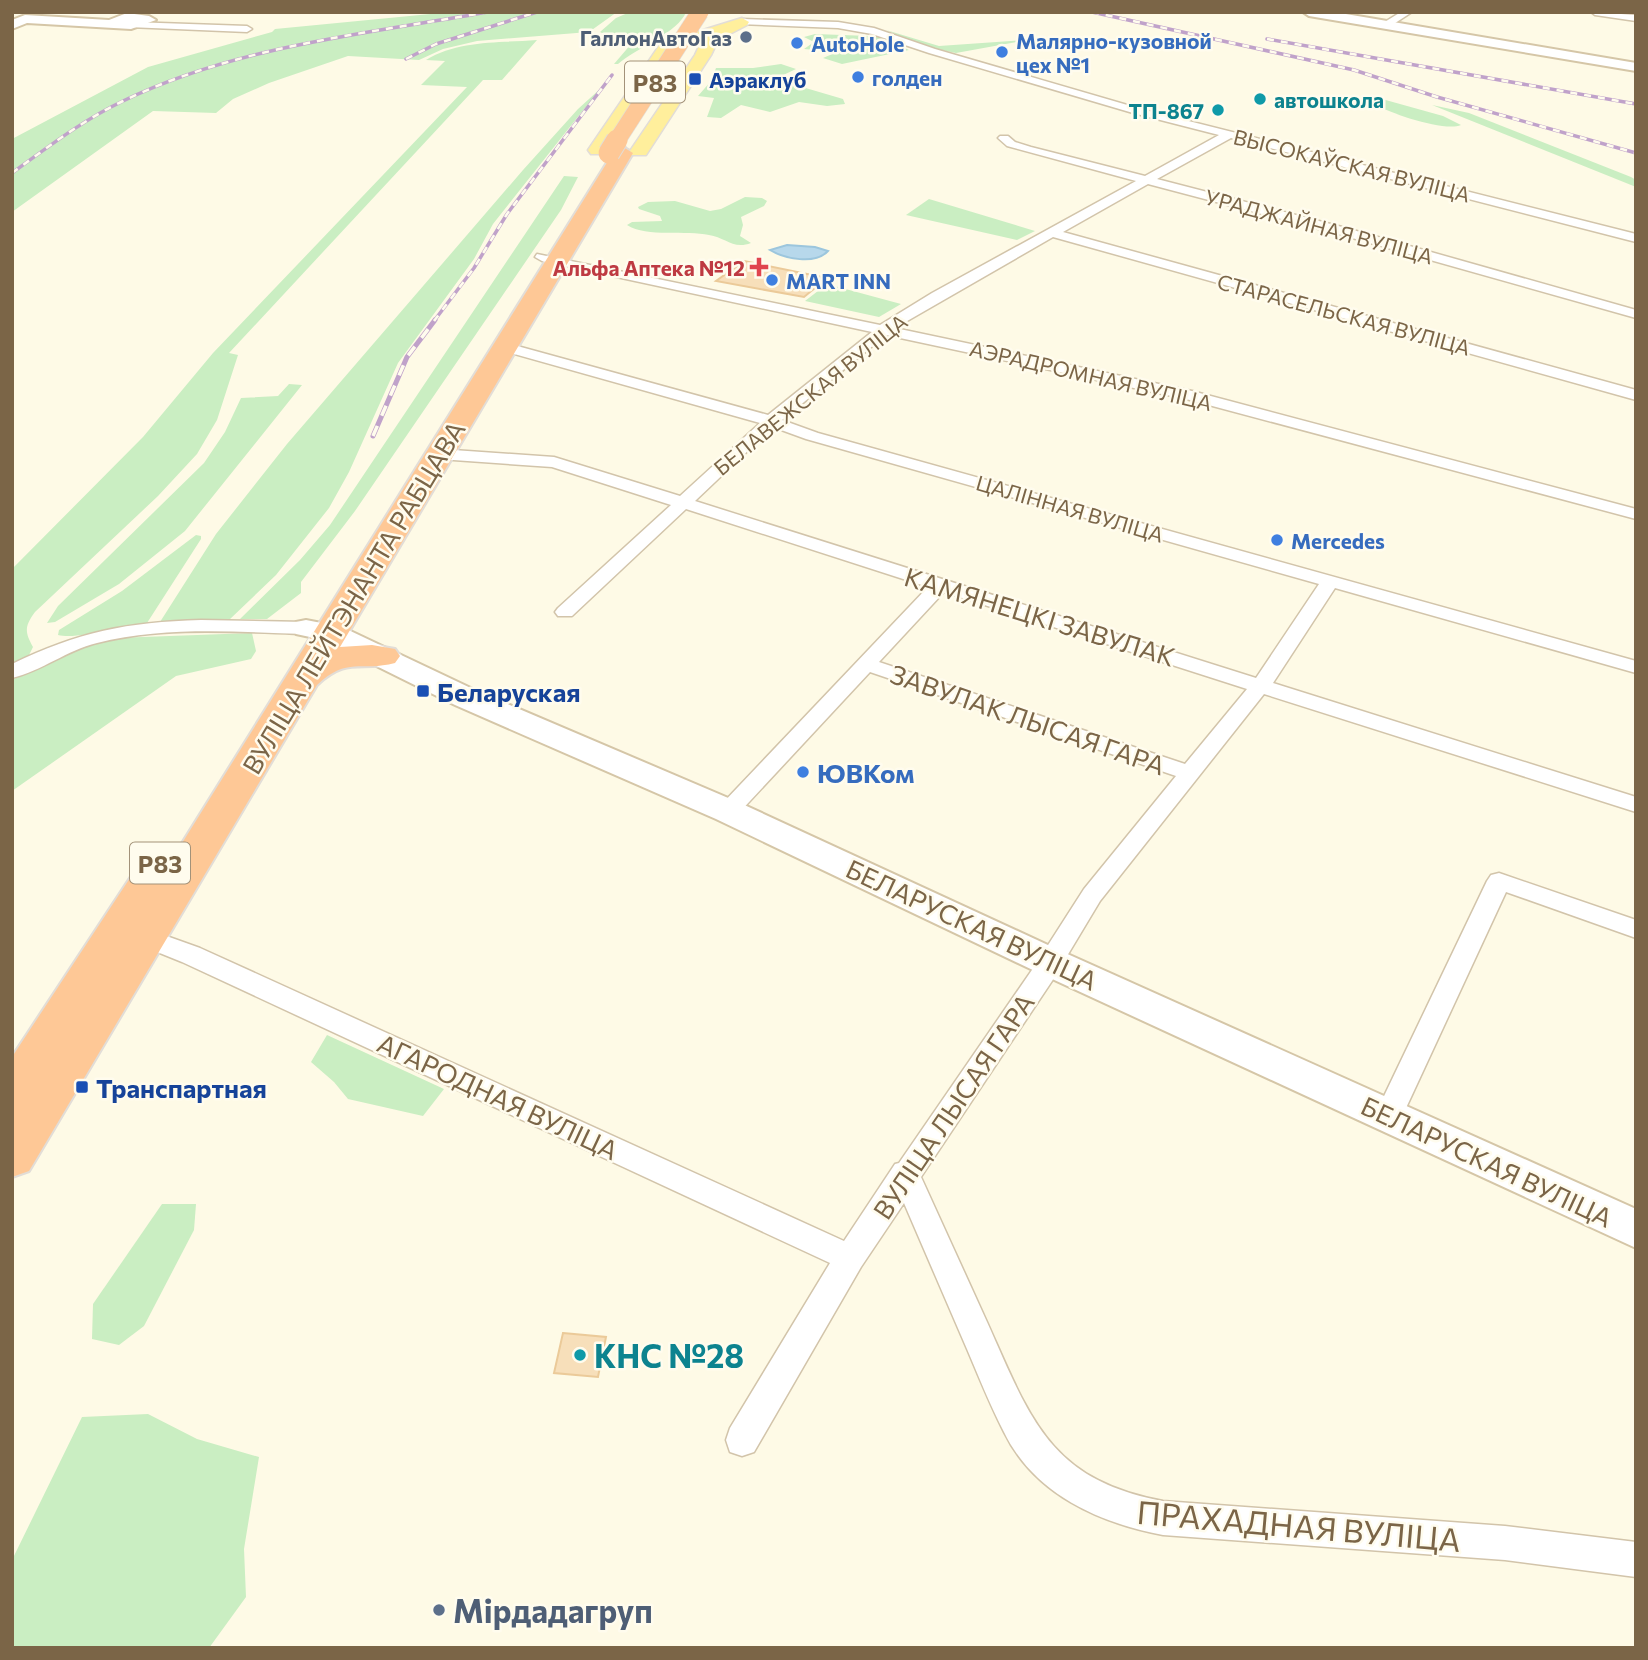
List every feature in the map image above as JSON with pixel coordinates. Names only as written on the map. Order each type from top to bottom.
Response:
[{"type":"highway","name":"ВУЛІЦА ЛЕЙТЭНАНТА РАБЦАВА","points":[[12,1097],[319,630],[489,344],[606,180],[617,152],[700,12]]},
{"type":"highway","name":"ВУЛІЦА ЛЕЙТЭНАНТА РАБЦАВА","points":[[12,1157],[304,680],[319,630],[350,603],[505,347],[583,188],[617,152],[711,12]]},
{"type":"highway","points":[[350,603],[354,629],[361,641],[383,656]]},
{"type":"highway","points":[[304,680],[318,666],[339,657],[361,653],[383,656]]},
{"type":"main road","points":[[1309,12],[1636,67]]},
{"type":"main road","points":[[17,21],[125,21],[150,16]]},
{"type":"main road","name":"ВУЛІЦА ЛЕЙТЭНАНТА РАБЦАВА","points":[[617,152],[650,69],[667,46],[747,17]]},
{"type":"main road","name":"ВУЛІЦА ЛЕЙТЭНАНТА РАБЦАВА","points":[[617,152],[691,71],[714,34],[747,17]]},
{"type":"main road","points":[[660,54],[665,58],[684,60],[703,55]]},
{"type":"main road","points":[[650,69],[674,64],[688,66],[691,71]]},
{"type":"main road","name":"БЕЛАРУСКАЯ ВУЛІЦА","points":[[319,630],[383,656],[504,715],[728,810],[1051,962],[1636,1228]]},
{"type":"street","points":[[1386,25],[1408,12]]},
{"type":"street","points":[[1595,12],[1636,18]]},
{"type":"street","points":[[150,16],[164,25]]},
{"type":"street","name":"ВЫСОКАЎСКАЯ ВУЛІЦА","points":[[747,17],[874,30],[1051,87],[1636,238]]},
{"type":"street","points":[[125,21],[247,29]]},
{"type":"street","name":"БЕЛАВЕЖСКАЯ ВУЛІЦА","points":[[565,612],[771,421],[884,329],[937,296],[1230,134]]},
{"type":"street","name":"УРАДЖАЙНАЯ ВУЛІЦА","points":[[1004,138],[1011,144],[1027,149],[1148,179],[1636,314]]},
{"type":"street","name":"СТАРАСЕЛЬСКАЯ ВУЛІЦА","points":[[1052,233],[1636,395]]},
{"type":"street","name":"АЭРАДРОМНАЯ ВУЛІЦА","points":[[549,258],[1192,396],[1636,514]]},
{"type":"street","name":"ЦАЛІННАЯ ВУЛІЦА","points":[[505,347],[1636,667]]},
{"type":"street","name":"КАМЯНЕЦКІ ЗАВУЛАК","points":[[439,454],[554,462],[1636,805]]},
{"type":"street","name":"ВУЛІЦА ЛЫСАЯ ГАРА","points":[[742,1440],[850,1258],[905,1173],[1051,962],[1092,895],[1261,685],[1330,582]]},
{"type":"street","points":[[728,810],[940,585]]},
{"type":"street","name":"ВУЛІЦА ЛЕЙТЭНАНТА РАБЦАВА","points":[[12,673],[69,646],[114,634],[227,626],[319,630]]},
{"type":"street","name":"ЗАВУЛАК ЛЫСАЯ ГАРА","points":[[864,663],[1191,774]]},
{"type":"street","points":[[1389,1115],[1499,881],[1636,929]]},
{"type":"street","name":"АГАРОДНАЯ ВУЛІЦА","points":[[145,937],[191,955],[850,1258]]},
{"type":"street","name":"ПРАХАДНАЯ ВУЛІЦА","points":[[905,1173],[1016,1423],[1048,1465],[1067,1482],[1096,1500],[1129,1513],[1163,1518],[1505,1543],[1636,1560]]},
{"type":"green space","points":[[451,12],[617,12],[589,32],[477,41],[443,49],[419,60],[348,56],[269,83],[233,99],[216,113],[153,111],[12,212],[12,139],[148,67],[275,29]]},
{"type":"green space","points":[[630,12],[686,12],[666,33],[614,64],[632,43],[620,42],[600,32],[616,18]]},
{"type":"green space","points":[[886,30],[939,46],[1027,40],[956,53],[927,47]]},
{"type":"green space","points":[[875,33],[897,40],[894,43],[909,50],[842,64],[823,58],[837,52],[804,49],[814,42],[804,37],[815,34],[869,36]]},
{"type":"green space","points":[[537,40],[502,80],[483,80],[229,353],[238,355],[217,420],[197,454],[158,496],[35,612],[27,630],[33,647],[28,657],[12,666],[12,569],[143,437],[213,353],[467,87],[421,85],[445,61],[426,60],[466,46]]},
{"type":"green space","points":[[781,64],[796,69],[775,79],[843,99],[845,104],[827,106],[799,102],[770,112],[741,105],[721,118],[707,117],[714,98],[698,96],[711,81],[716,68],[753,68]]},
{"type":"green space","points":[[600,89],[493,224],[474,259],[398,363],[349,472],[329,508],[276,575],[229,620],[160,622],[216,534],[287,444],[523,170],[578,109]]},
{"type":"green space","points":[[1382,99],[1443,116],[1461,125],[1443,126],[1406,117],[1376,105],[1376,101]]},
{"type":"green space","points":[[1432,105],[1469,113],[1631,177],[1636,180],[1636,187]]},
{"type":"green space","points":[[564,176],[578,177],[561,210],[355,511],[301,582],[301,593],[267,619],[240,619],[300,560],[330,525]]},
{"type":"green space","points":[[745,197],[767,201],[764,206],[741,217],[743,225],[740,236],[751,243],[745,245],[734,244],[715,236],[656,233],[627,225],[632,222],[662,221],[660,216],[639,209],[638,207],[648,202],[675,201],[710,211],[721,209]]},
{"type":"green space","points":[[929,199],[1035,231],[1017,240],[906,215]]},
{"type":"green space","points":[[827,284],[901,304],[879,317],[805,301]]},
{"type":"green space","points":[[289,384],[302,385],[185,531],[119,584],[55,622],[47,623],[58,606],[204,463],[225,432],[241,398],[278,396]]},
{"type":"green space","points":[[196,535],[201,536],[201,539],[147,623],[77,636],[58,635],[59,630],[122,591]]},
{"type":"green space","points":[[252,633],[256,651],[251,659],[176,676],[12,791],[12,680],[67,653],[115,638]]},
{"type":"green space","points":[[327,1035],[444,1089],[423,1116],[348,1099],[334,1082],[311,1062]]},
{"type":"green space","points":[[162,1204],[196,1204],[194,1230],[144,1326],[119,1345],[92,1339],[93,1304]]},
{"type":"green space","points":[[148,1414],[197,1439],[259,1457],[244,1549],[246,1597],[209,1648],[12,1648],[12,1560],[82,1417]]},
{"type":"water","points":[[787,245],[828,251],[816,258],[800,259],[770,250]]},
{"type":"building","name":"MART INN","points":[[744,261],[827,278],[804,297],[716,281]]},
{"type":"building","name":"КНС №28","points":[[563,1333],[606,1337],[598,1377],[554,1373]]},
{"type":"railway","points":[[12,173],[108,108],[166,82],[256,54],[349,35],[488,12]]},
{"type":"railway","points":[[406,59],[436,44],[537,12]]},
{"type":"railway","points":[[1092,12],[1354,70],[1437,97],[1636,153]]},
{"type":"railway","points":[[1267,39],[1636,104]]},
{"type":"railway","points":[[434,321],[474,268],[507,214],[612,75]]},
{"type":"railway","points":[[373,436],[407,357],[435,320]]},
{"type":"place","name":"ГаллонАвтоГаз","points":[[746,37]]},
{"type":"place","name":"AutoHole","points":[[797,43]]},
{"type":"place","name":"Малярно-кузовной цех №1","points":[[1002,52]]},
{"type":"place","name":"голден","points":[[858,77]]},
{"type":"place","name":"Аэраклуб","points":[[695,79]]},
{"type":"place","name":"автошкола","points":[[1260,99]]},
{"type":"place","name":"ТП-867","points":[[1218,110]]},
{"type":"place","name":"Альфа Аптека №12","points":[[759,267]]},
{"type":"place","name":"MART INN","points":[[772,280]]},
{"type":"place","name":"Mercedes","points":[[1277,540]]},
{"type":"place","name":"Беларуская","points":[[423,691]]},
{"type":"place","name":"ЮВКом","points":[[803,772]]},
{"type":"place","name":"Транспартная","points":[[82,1087]]},
{"type":"place","name":"КНС №28","points":[[580,1355]]},
{"type":"place","name":"Мірдадагруп","points":[[439,1610]]}]
